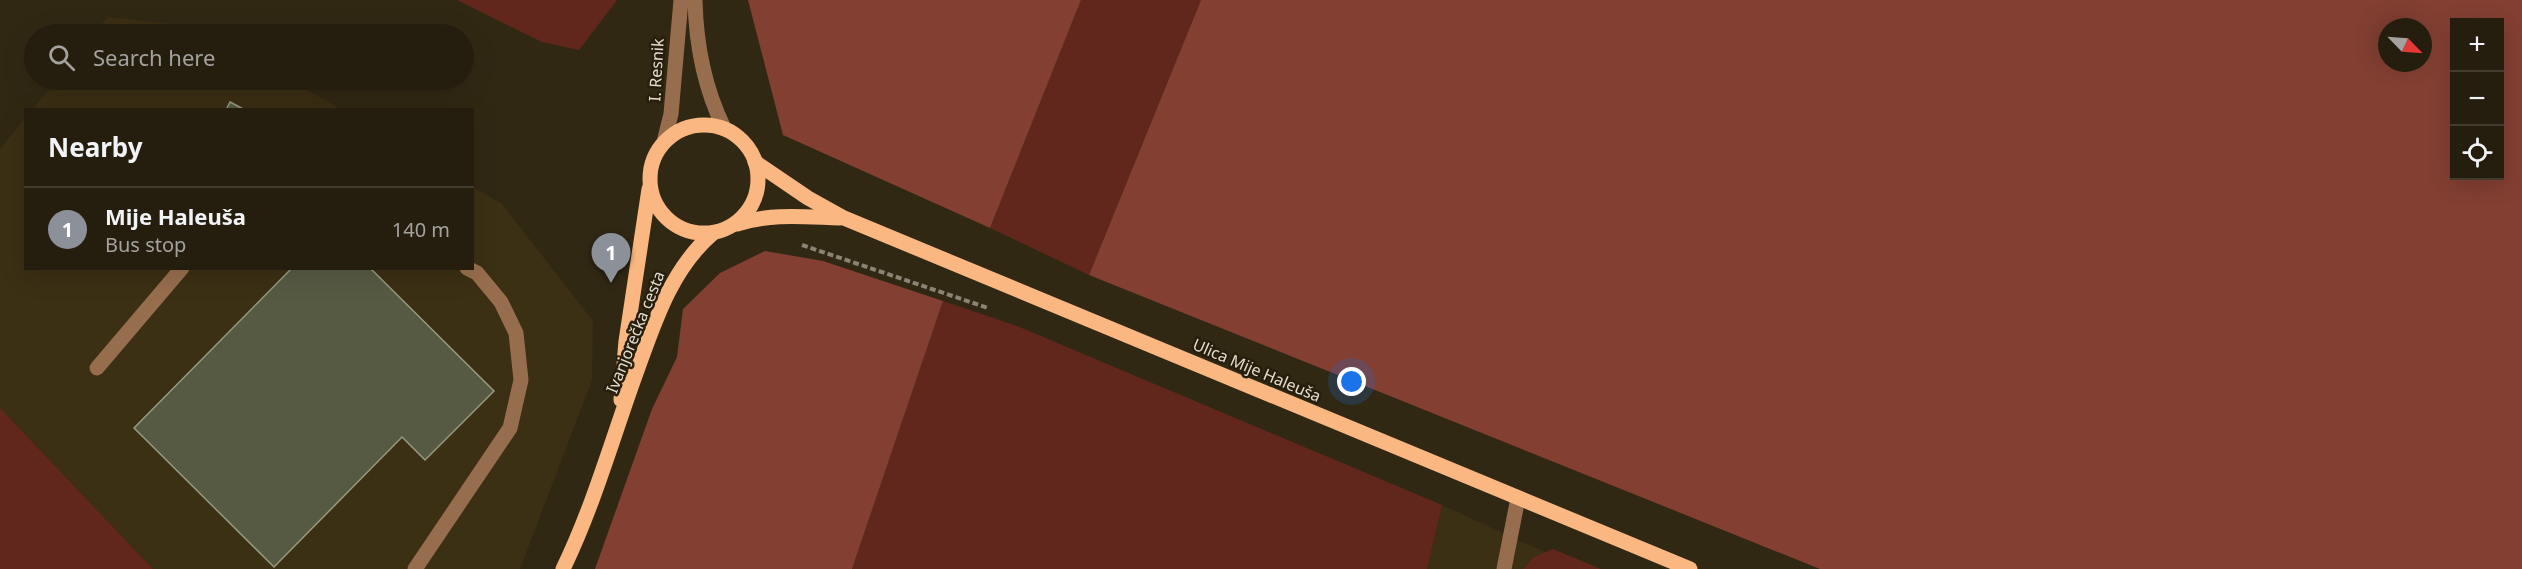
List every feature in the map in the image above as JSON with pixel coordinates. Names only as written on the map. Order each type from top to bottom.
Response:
[{"type":"main road","points":[[708,124],[724,128],[748,147],[755,162],[758,180],[754,198],[745,214],[731,226],[713,233],[696,233],[679,228],[665,218],[655,204],[650,187],[650,171],[654,155],[677,131],[708,124]]},
{"type":"main road","name":"Ulica Mije Haleuša","points":[[755,162],[808,198],[844,218],[1690,569]]},
{"type":"main road","name":"Ivanjorečka cesta","points":[[619,421],[626,341],[650,187]]},
{"type":"main road","name":"Ulica Mije Haleuša","points":[[731,226],[774,216],[844,218]]},
{"type":"main road","name":"Ivanjorečka cesta","points":[[563,569],[592,501],[666,294],[684,263],[713,233]]},
{"type":"street","name":"I. Resnik","points":[[664,142],[671,114],[681,0]]},
{"type":"street","points":[[695,0],[699,54],[704,77],[711,102],[724,128]]},
{"type":"street","points":[[97,368],[180,270]]},
{"type":"street","points":[[416,569],[510,428],[521,380],[516,333],[506,313],[477,273],[471,270]]},
{"type":"street","points":[[1504,569],[1518,498]]},
{"type":"path","points":[[793,244],[804,245],[998,312]]},
{"type":"shaded area","points":[[457,0],[617,0],[579,50],[542,42]]},
{"type":"shaded area","points":[[748,0],[1081,0],[990,228],[783,135]]},
{"type":"shaded area","points":[[1081,0],[1201,0],[1089,275],[990,228]]},
{"type":"shaded area","points":[[1201,0],[2522,0],[2522,569],[1820,569],[1089,275]]},
{"type":"shaded area","points":[[108,17],[173,24],[102,24]]},
{"type":"shaded area","points":[[49,90],[307,90],[339,108],[34,108]]},
{"type":"shaded area","points":[[24,119],[24,270],[474,270],[474,188],[502,204],[593,321],[592,380],[520,569],[153,569],[0,408],[0,149]]},
{"type":"shaded area","points":[[765,251],[823,261],[943,301],[852,569],[595,569],[652,409],[677,357],[683,309],[720,273]]},
{"type":"shaded area","points":[[943,301],[1017,326],[1442,505],[1427,569],[852,569]]},
{"type":"shaded area","points":[[0,408],[153,569],[0,569]]},
{"type":"shaded area","points":[[1442,505],[1582,569],[1427,569]]},
{"type":"shaded area","points":[[1553,549],[1601,569],[1523,569],[1534,557]]},
{"type":"building","points":[[230,102],[241,108],[227,108]]},
{"type":"building","points":[[290,270],[372,270],[494,391],[425,460],[402,437],[274,567],[134,428]]},
{"type":"place","name":"Mije Haleuša","points":[[611,283]]}]
